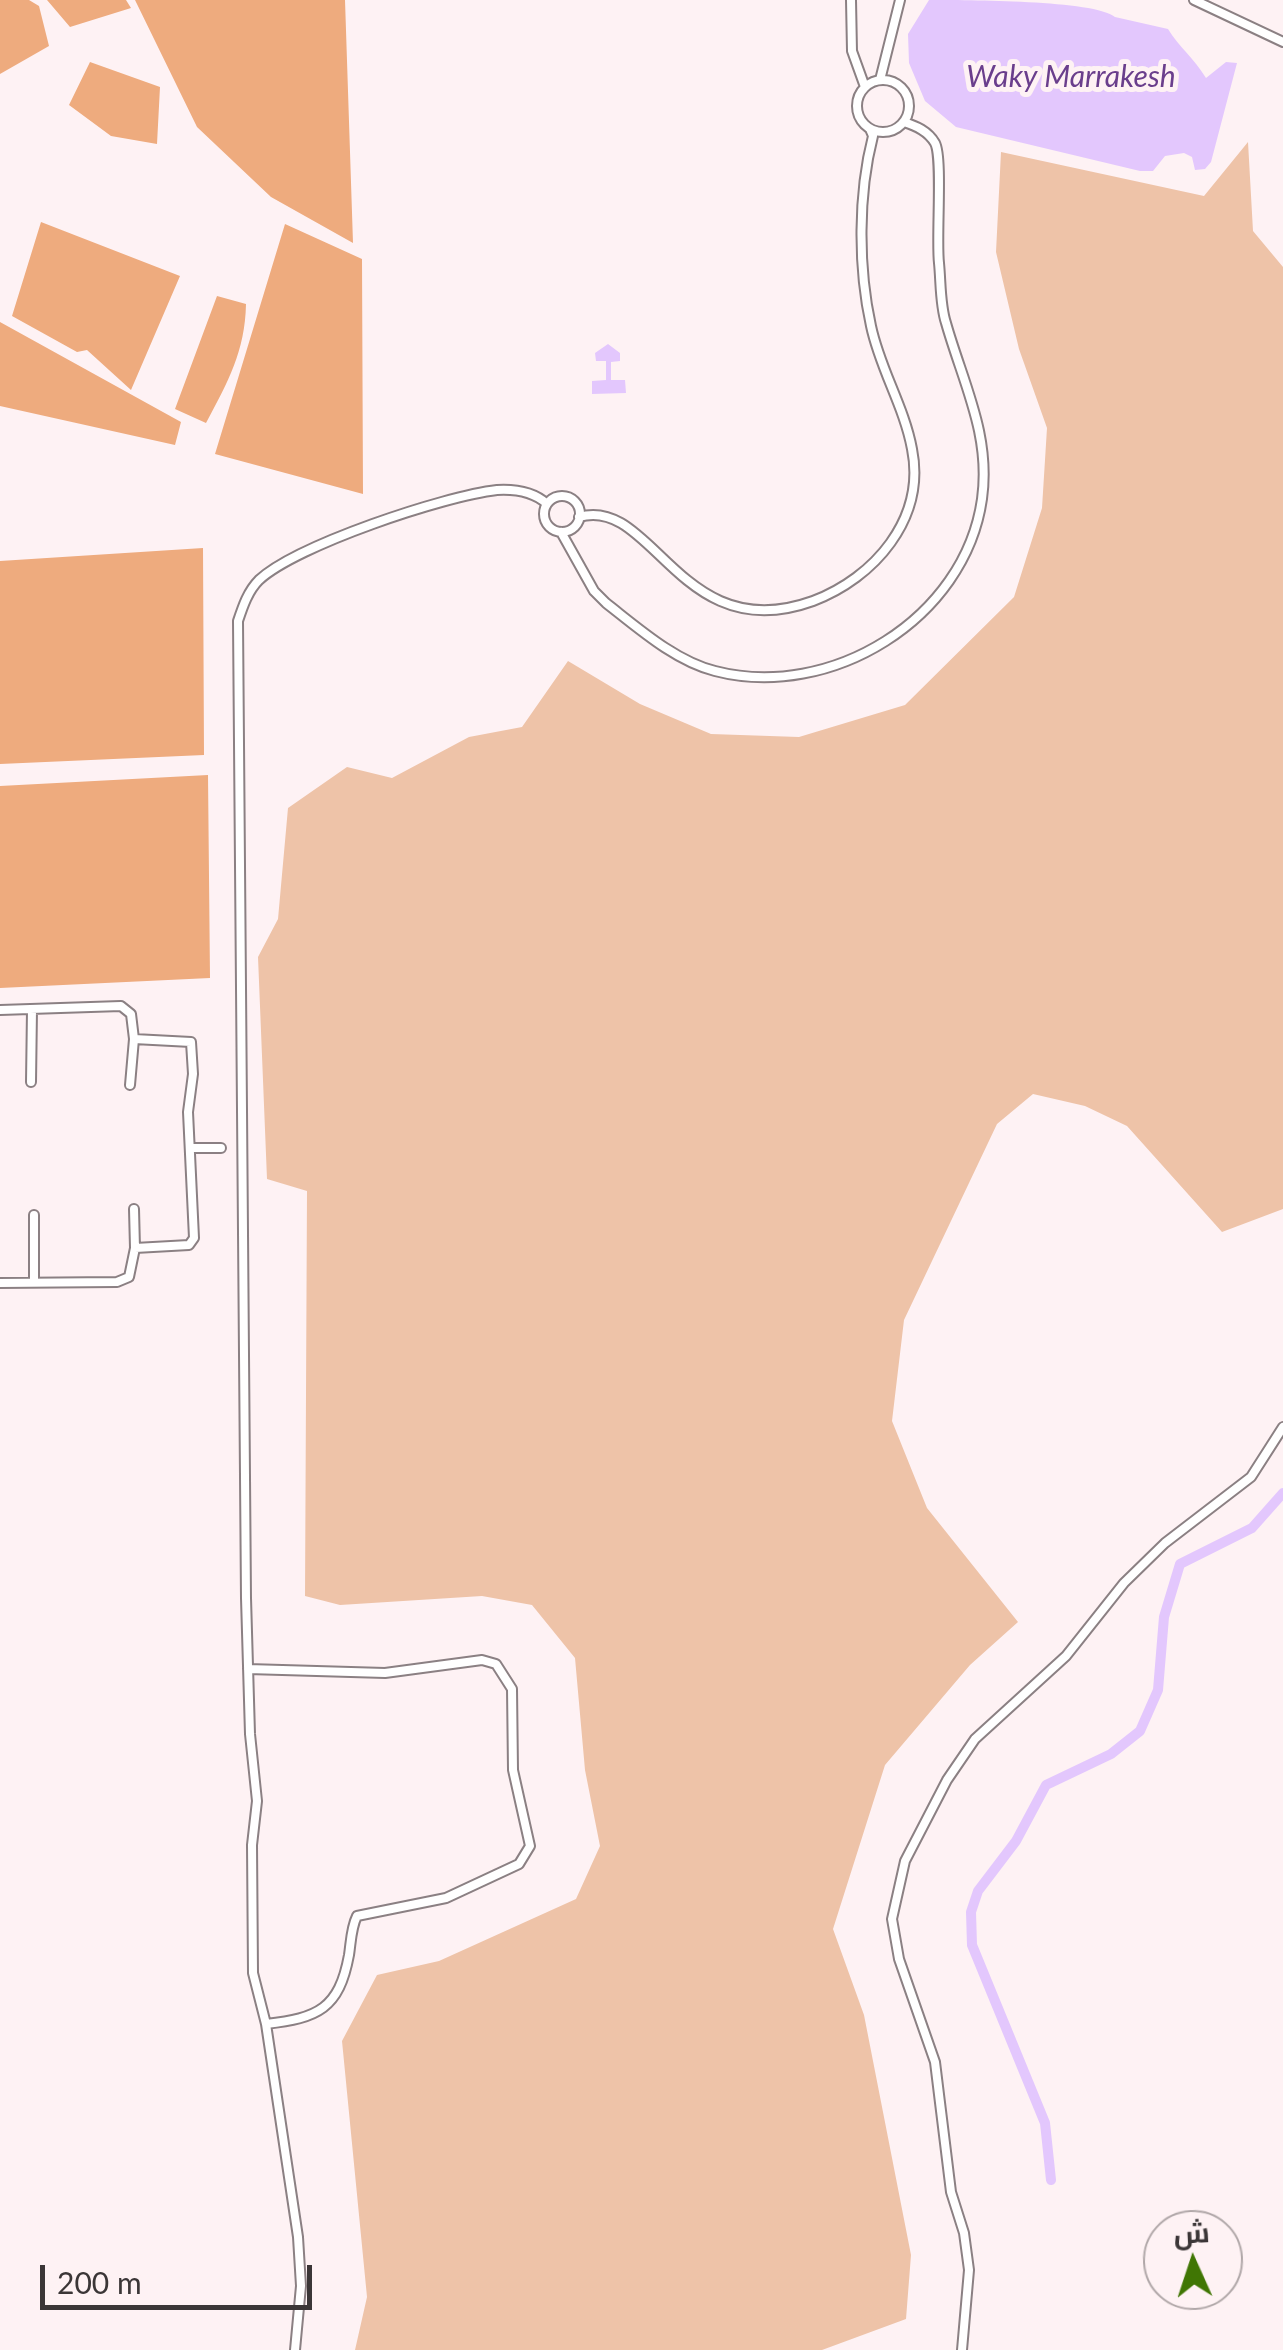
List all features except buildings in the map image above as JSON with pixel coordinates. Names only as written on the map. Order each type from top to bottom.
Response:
[{"type":"street","points":[[561,532],[594,513],[614,517],[635,530],[686,582],[704,594],[740,607],[777,609],[825,596],[853,582],[886,554],[909,502],[914,476],[908,430],[876,351],[868,313],[864,203],[870,129],[857,109],[865,87],[852,51],[852,0]]},
{"type":"street","points":[[880,80],[900,0]]},
{"type":"street","points":[[1194,0],[1283,42]]},
{"type":"street","points":[[865,87],[880,80],[904,89],[910,106],[904,122],[892,131],[870,129]]},
{"type":"street","points":[[295,2350],[301,2286],[298,2236],[266,2024],[253,1973],[252,1845],[257,1801],[248,1668],[237,891],[238,621],[259,580],[311,548],[449,501],[498,490],[538,495],[547,504],[547,525],[561,532],[594,591],[606,603],[689,661],[714,671],[768,675],[820,670],[890,641],[935,600],[977,523],[985,463],[983,436],[945,320],[937,237],[937,150],[927,134],[904,122]]},
{"type":"street","points":[[547,504],[556,497],[568,498],[578,506],[580,518]]},
{"type":"street","points":[[0,1010],[121,1006],[131,1014],[134,1039],[130,1085]]},
{"type":"street","points":[[31,1082],[32,1010]]},
{"type":"street","points":[[134,1039],[187,1040],[194,1046],[188,1112],[193,1242],[135,1248]]},
{"type":"street","points":[[190,1148],[221,1148]]},
{"type":"street","points":[[0,1283],[117,1282],[130,1277],[135,1248],[134,1210]]},
{"type":"street","points":[[34,1216],[34,1282]]},
{"type":"street","points":[[962,2350],[969,2270],[964,2233],[952,2192],[935,2062],[898,1958],[892,1919],[905,1861],[948,1780],[975,1740],[1066,1656],[1124,1583],[1156,1551],[1250,1477],[1283,1427]]},
{"type":"street","points":[[248,1668],[353,1674],[482,1660],[496,1664],[512,1688],[513,1770],[530,1846],[519,1864],[446,1898],[357,1916],[346,1976],[329,2003],[306,2018],[266,2024]]},
{"type":"shaded area","points":[[0,0],[29,0],[39,6],[49,46],[0,74]]},
{"type":"shaded area","points":[[47,0],[126,0],[131,8],[70,27]]},
{"type":"shaded area","points":[[135,0],[345,0],[353,243],[271,197],[197,127]]},
{"type":"shaded area","points":[[90,62],[160,87],[157,144],[111,136],[69,105]]},
{"type":"shaded area","points":[[1248,142],[1253,231],[1283,267],[1283,1209],[1222,1232],[1127,1126],[1085,1106],[1033,1094],[997,1124],[904,1320],[892,1421],[927,1508],[1018,1622],[970,1665],[885,1765],[833,1929],[864,2015],[911,2255],[906,2319],[822,2350],[355,2350],[367,2297],[342,2041],[377,1975],[439,1961],[576,1899],[600,1846],[585,1770],[575,1658],[532,1605],[482,1596],[340,1605],[305,1596],[307,1191],[267,1179],[258,957],[278,919],[288,808],[347,767],[392,778],[469,737],[522,727],[568,661],[640,704],[711,734],[799,737],[905,705],[1014,597],[1042,508],[1047,428],[1019,349],[996,252],[1001,152],[1204,196]]},
{"type":"shaded area","points":[[41,222],[180,276],[131,390],[87,350],[77,352],[12,316]]},
{"type":"shaded area","points":[[285,224],[362,259],[363,494],[215,454]]},
{"type":"shaded area","points":[[217,296],[246,304],[245,321],[234,366],[206,423],[175,409]]},
{"type":"shaded area","points":[[0,322],[181,422],[175,445],[0,406]]},
{"type":"shaded area","points":[[203,548],[204,755],[0,764],[0,561]]},
{"type":"shaded area","points":[[208,775],[210,978],[0,988],[0,786]]},
{"type":"water","name":"Waky Marrakesh","points":[[929,0],[1028,2],[1103,11],[1168,29],[1206,78],[1226,62],[1237,63],[1211,162],[1205,169],[1195,170],[1192,157],[1184,153],[1165,156],[1153,171],[1140,171],[956,127],[925,101],[909,63],[908,34]]},
{"type":"water","points":[[608,344],[620,353],[620,361],[611,362],[611,380],[625,380],[626,393],[592,394],[592,381],[606,380],[606,361],[596,361],[595,353]]},
{"type":"waterway","points":[[1051,2180],[1045,2123],[972,1945],[971,1912],[978,1891],[1016,1841],[1046,1785],[1111,1754],[1140,1731],[1158,1690],[1164,1617],[1180,1564],[1252,1528],[1283,1493]]}]
